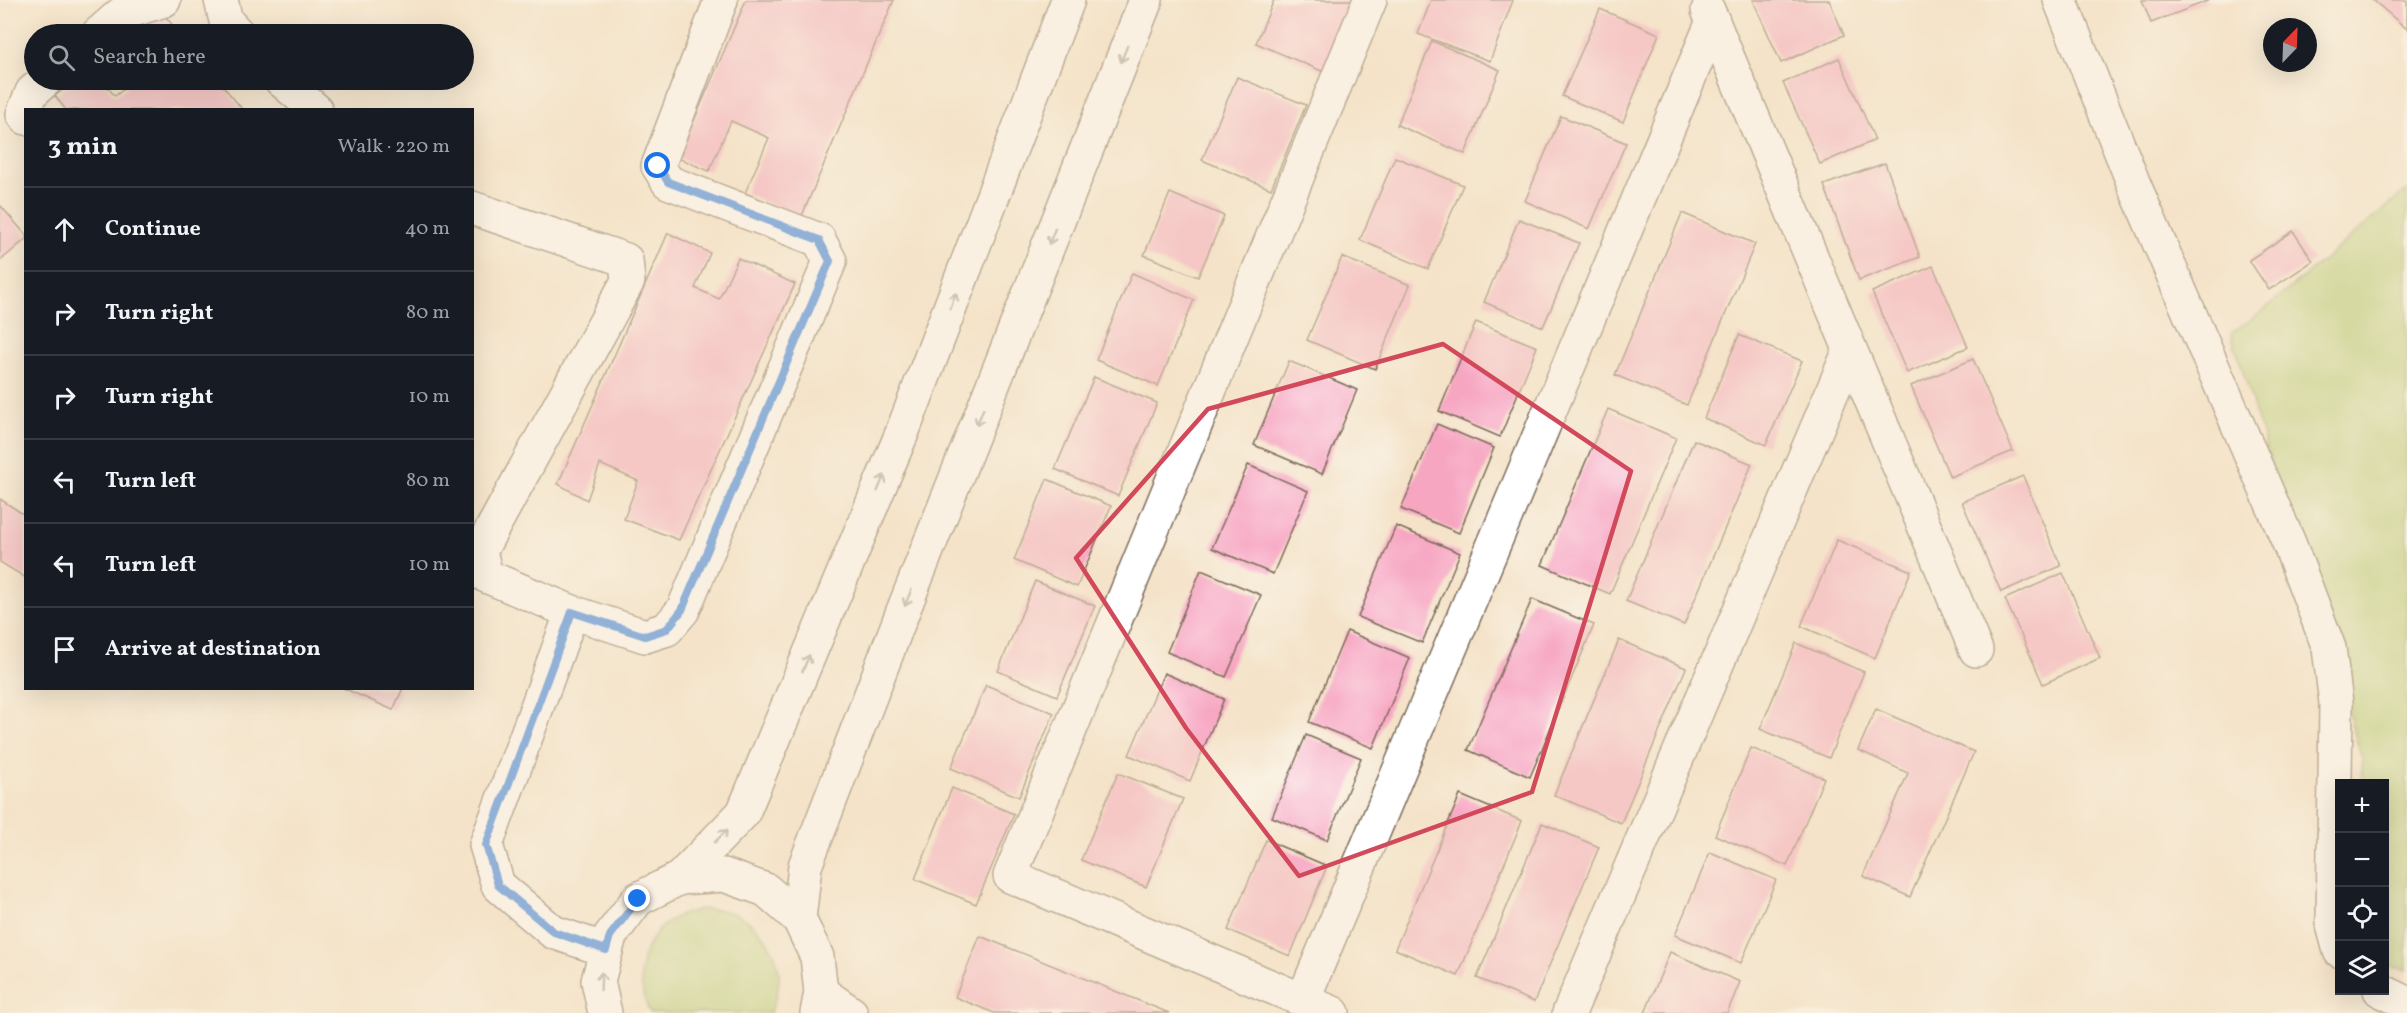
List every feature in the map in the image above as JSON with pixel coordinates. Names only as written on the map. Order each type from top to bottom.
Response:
[{"type":"street","points":[[109,16],[164,0]]},
{"type":"street","points":[[221,0],[229,24]]},
{"type":"street","points":[[474,209],[626,260],[628,281],[480,551],[486,576],[572,612],[645,636],[667,629],[682,610],[830,261],[819,240],[668,182],[658,166],[721,0]]},
{"type":"street","points":[[604,1013],[598,981],[610,936],[638,899],[680,878],[743,813],[902,433],[1068,0]]},
{"type":"street","points":[[799,919],[806,866],[903,611],[1146,0]]},
{"type":"street","points":[[1370,0],[1010,876],[1301,1006],[1708,10]]},
{"type":"street","points":[[2060,0],[2135,187],[2289,543],[2329,648],[2336,703],[2332,925],[2337,941]]},
{"type":"street","points":[[1708,10],[1976,650]]},
{"type":"street","points":[[25,108],[34,90]]},
{"type":"street","points":[[293,90],[314,108]]},
{"type":"street","points":[[1569,1013],[1850,350]]},
{"type":"street","points":[[572,612],[486,845],[498,885],[554,932],[606,950]]},
{"type":"street","points":[[680,878],[724,875],[766,890],[799,919],[817,957],[819,1002],[851,1013]]},
{"type":"street","points":[[2389,994],[2407,1003]]},
{"type":"highlighted area","points":[[1443,344],[1631,471],[1532,792],[1299,876],[1186,728],[1076,558],[1208,409]]},
{"type":"green space","points":[[2407,190],[2407,970],[2389,964],[2389,779],[2363,779],[2362,758],[2231,333],[2260,313]]},
{"type":"green space","points":[[700,909],[721,910],[734,914],[753,925],[768,942],[779,973],[778,988],[770,1013],[650,1013],[645,999],[641,972],[648,946],[665,924],[678,916]]},
{"type":"building","points":[[746,0],[894,0],[801,218],[745,193],[769,138],[731,121],[709,171],[678,158]]},
{"type":"building","points":[[1274,0],[1354,0],[1324,72],[1256,43]]},
{"type":"building","points":[[1431,0],[1513,0],[1490,61],[1418,34]]},
{"type":"building","points":[[1753,0],[1829,0],[1844,35],[1781,63]]},
{"type":"building","points":[[2142,0],[2210,0],[2151,23]]},
{"type":"building","points":[[2373,0],[2407,0],[2407,29]]},
{"type":"building","points":[[155,4],[172,24],[131,24]]},
{"type":"building","points":[[1600,9],[1659,34],[1623,122],[1562,96]]},
{"type":"building","points":[[1432,41],[1500,70],[1465,154],[1397,125]]},
{"type":"building","points":[[1839,58],[1875,140],[1820,164],[1783,83]]},
{"type":"building","points":[[1237,77],[1306,105],[1271,189],[1202,160]]},
{"type":"building","points":[[62,90],[110,90],[115,96],[122,90],[226,90],[241,108],[64,108],[55,96]]},
{"type":"building","points":[[1561,116],[1626,143],[1589,229],[1525,201]]},
{"type":"building","points":[[1395,157],[1463,185],[1428,269],[1360,240]]},
{"type":"building","points":[[1885,163],[1920,257],[1859,280],[1824,185]]},
{"type":"building","points":[[1170,193],[1224,216],[1198,277],[1144,255]]},
{"type":"building","points":[[0,205],[24,233],[24,241],[0,261]]},
{"type":"building","points":[[1682,213],[1755,244],[1687,405],[1615,375]]},
{"type":"building","points":[[1519,219],[1579,243],[1543,327],[1484,302]]},
{"type":"building","points":[[2293,231],[2313,261],[2269,290],[2249,260]]},
{"type":"building","points":[[668,233],[710,253],[695,288],[719,299],[738,258],[795,284],[679,540],[624,519],[638,481],[600,464],[587,500],[558,484]]},
{"type":"building","points":[[1342,257],[1410,285],[1375,369],[1307,340]]},
{"type":"building","points":[[1933,266],[1968,347],[1907,373],[1872,292]]},
{"type":"building","points":[[1132,273],[1194,300],[1158,386],[1096,360]]},
{"type":"building","points":[[1476,322],[1537,347],[1500,437],[1439,411]]},
{"type":"building","points":[[1739,335],[1802,361],[1766,445],[1704,418]]},
{"type":"building","points":[[1973,359],[2013,451],[1950,477],[1911,386]]},
{"type":"building","points":[[1289,361],[1357,390],[1322,474],[1254,445]]},
{"type":"building","points":[[1094,377],[1157,403],[1118,496],[1055,469]]},
{"type":"building","points":[[1608,409],[1676,438],[1610,594],[1542,565]]},
{"type":"building","points":[[1437,424],[1494,448],[1459,533],[1401,509]]},
{"type":"building","points":[[1694,440],[1752,464],[1684,625],[1626,601]]},
{"type":"building","points":[[1248,465],[1308,491],[1273,574],[1212,548]]},
{"type":"building","points":[[2023,476],[2061,566],[2001,592],[1962,502]]},
{"type":"building","points":[[1047,479],[1111,506],[1077,587],[1014,560]]},
{"type":"building","points":[[0,499],[24,515],[24,577],[0,562]]},
{"type":"building","points":[[1396,526],[1460,553],[1422,643],[1358,617]]},
{"type":"building","points":[[1837,540],[1911,571],[1875,658],[1801,626]]},
{"type":"building","points":[[1201,570],[1261,595],[1226,677],[1167,652]]},
{"type":"building","points":[[2063,573],[2100,658],[2043,684],[2005,599]]},
{"type":"building","points":[[1035,581],[1095,606],[1057,696],[998,671]]},
{"type":"building","points":[[1532,599],[1594,625],[1530,777],[1468,750]]},
{"type":"building","points":[[1347,631],[1410,658],[1373,748],[1309,722]]},
{"type":"building","points":[[1619,640],[1686,668],[1621,823],[1554,795]]},
{"type":"building","points":[[1796,643],[1864,672],[1829,758],[1760,729]]},
{"type":"building","points":[[1164,673],[1224,699],[1190,781],[1129,755]]},
{"type":"building","points":[[986,685],[1054,713],[1019,797],[951,768]]},
{"type":"building","points":[[348,690],[402,690],[393,710]]},
{"type":"building","points":[[1876,709],[1974,752],[1910,897],[1863,876],[1908,773],[1858,750]]},
{"type":"building","points":[[1306,735],[1361,758],[1327,840],[1272,817]]},
{"type":"building","points":[[1751,748],[1824,778],[1787,866],[1715,835]]},
{"type":"building","points":[[1118,773],[1183,799],[1146,887],[1081,860]]},
{"type":"building","points":[[952,788],[1014,814],[976,904],[915,879]]},
{"type":"building","points":[[1460,795],[1522,821],[1458,976],[1395,949]]},
{"type":"building","points":[[1542,823],[1599,847],[1534,1002],[1477,978]]},
{"type":"building","points":[[1266,840],[1327,866],[1290,956],[1228,930]]},
{"type":"building","points":[[1710,852],[1776,880],[1741,963],[1675,935]]},
{"type":"building","points":[[980,936],[1169,1013],[994,1013],[955,997]]},
{"type":"building","points":[[1670,952],[1740,982],[1727,1013],[1645,1013]]},
{"type":"route","points":[[638,899],[610,936],[606,950],[554,932],[498,885],[486,845],[572,612],[645,636],[667,629],[682,610],[830,261],[819,240],[668,182],[658,166]]}]
